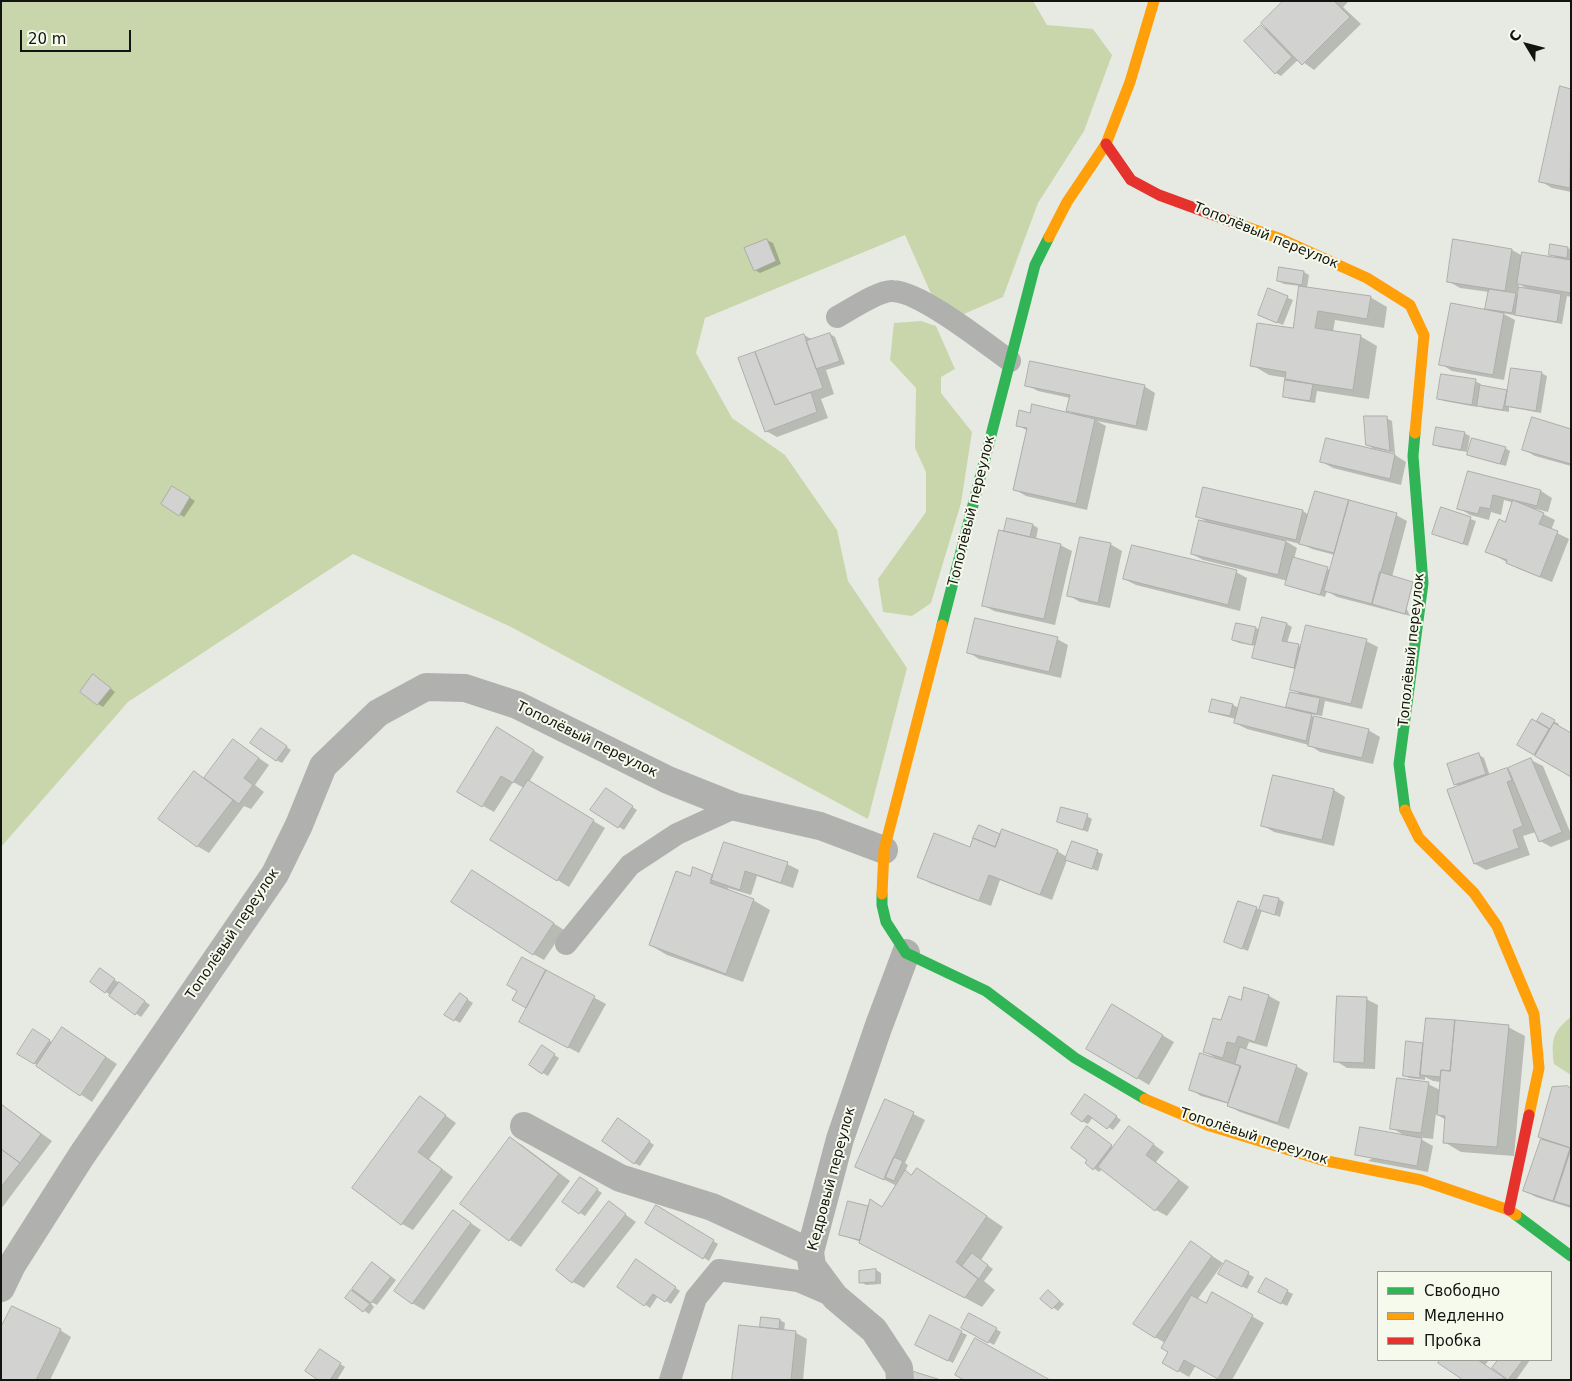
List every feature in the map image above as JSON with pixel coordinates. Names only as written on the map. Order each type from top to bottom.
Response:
[{"type":"street","points":[[1106,144],[1130,82],[1154,1]]},
{"type":"street","name":"Тополёвый переулок","points":[[1508,1210],[1539,1068],[1534,1014],[1497,926],[1474,893],[1419,838],[1404,808],[1399,764],[1423,583],[1414,456],[1424,335],[1410,305],[1367,278],[1281,239],[1159,195],[1131,180],[1106,144],[1066,202],[1035,265],[884,850],[882,905],[886,922],[906,953],[986,991],[1075,1058],[1141,1097],[1207,1125],[1322,1160],[1421,1180],[1508,1210],[1571,1256]]},
{"type":"street","name":"Тополёвый переулок","points":[[1,1288],[12,1265],[82,1155],[275,874],[299,824],[323,766],[378,713],[426,687],[465,688],[517,705],[668,780],[736,807],[820,826],[884,850]]},
{"type":"street","name":"Кедровый переулок","points":[[900,1380],[899,1368],[874,1330],[835,1297],[812,1266],[810,1252],[840,1139],[906,953]]},
{"type":"street","points":[[524,1126],[620,1178],[712,1207],[810,1252]]},
{"type":"lane","points":[[838,317],[875,296],[892,291],[914,297],[929,305],[1010,361]]},
{"type":"lane","points":[[566,944],[630,865],[677,834],[736,807]]},
{"type":"lane","points":[[670,1380],[696,1298],[719,1270],[798,1281],[835,1297]]},
{"type":"green space","points":[[1,1],[1033,1],[1047,25],[1093,29],[1112,55],[1084,131],[1038,203],[1003,297],[964,314],[933,298],[905,235],[705,318],[696,353],[732,418],[785,455],[837,530],[848,581],[907,668],[868,819],[511,627],[353,554],[128,702],[1,847]]},
{"type":"green space","points":[[921,321],[936,326],[955,369],[941,377],[941,393],[972,432],[961,503],[931,603],[912,616],[883,612],[878,579],[926,512],[926,472],[915,448],[916,388],[890,360],[894,323]]},
{"type":"green space","points":[[1571,1017],[1571,1075],[1554,1064],[1553,1043],[1556,1032]]},
{"type":"building","points":[[1283,1],[1334,1],[1350,17],[1302,65],[1261,23]]},
{"type":"building","points":[[1261,25],[1292,57],[1275,74],[1244,41]]},
{"type":"building","points":[[1560,86],[1571,89],[1570,188],[1539,182]]},
{"type":"building","points":[[767,239],[776,261],[754,271],[744,248]]},
{"type":"building","points":[[1453,239],[1512,249],[1505,291],[1447,282]]},
{"type":"building","points":[[1550,244],[1568,247],[1567,258],[1549,255]]},
{"type":"building","points":[[1522,252],[1571,260],[1571,293],[1517,284]]},
{"type":"building","points":[[1279,267],[1304,271],[1302,285],[1277,281]]},
{"type":"building","points":[[1299,286],[1371,296],[1367,319],[1318,311],[1315,328],[1361,335],[1353,390],[1285,380],[1286,372],[1250,366],[1257,323],[1293,328]]},
{"type":"building","points":[[1519,287],[1561,294],[1557,322],[1515,315]]},
{"type":"building","points":[[1268,288],[1288,296],[1277,323],[1258,315]]},
{"type":"building","points":[[1489,289],[1516,293],[1512,313],[1485,309]]},
{"type":"building","points":[[1451,303],[1504,313],[1493,375],[1439,365]]},
{"type":"building","points":[[830,333],[840,361],[816,369],[806,341]]},
{"type":"building","points":[[804,334],[823,388],[775,405],[755,352]]},
{"type":"building","points":[[755,352],[775,405],[811,392],[817,412],[765,432],[738,358]]},
{"type":"building","points":[[1030,361],[1145,385],[1136,426],[1066,411],[1070,395],[1025,386]]},
{"type":"building","points":[[1511,368],[1542,372],[1536,411],[1505,406]]},
{"type":"building","points":[[1441,374],[1476,379],[1472,405],[1437,399]]},
{"type":"building","points":[[1285,379],[1313,384],[1310,401],[1283,397]]},
{"type":"building","points":[[1480,385],[1507,390],[1503,410],[1477,406]]},
{"type":"building","points":[[1032,404],[1095,419],[1076,504],[1013,490],[1027,428],[1016,426],[1019,410],[1030,413]]},
{"type":"building","points":[[1364,416],[1387,416],[1390,451],[1366,445]]},
{"type":"building","points":[[1532,417],[1571,429],[1571,464],[1522,450]]},
{"type":"building","points":[[1436,427],[1465,432],[1461,450],[1433,445]]},
{"type":"building","points":[[1326,438],[1395,454],[1390,479],[1320,462]]},
{"type":"building","points":[[1472,438],[1506,447],[1500,464],[1467,455]]},
{"type":"building","points":[[1468,471],[1541,490],[1537,506],[1493,495],[1490,509],[1480,507],[1478,514],[1457,509]]},
{"type":"building","points":[[172,486],[190,497],[179,516],[161,504]]},
{"type":"building","points":[[1203,487],[1303,510],[1296,540],[1196,517]]},
{"type":"building","points":[[1315,491],[1349,500],[1334,553],[1299,544]]},
{"type":"building","points":[[1349,500],[1397,513],[1372,604],[1324,591]]},
{"type":"building","points":[[1513,500],[1544,513],[1539,524],[1558,531],[1540,577],[1506,563],[1507,560],[1485,552],[1499,519],[1505,522]]},
{"type":"building","points":[[1441,507],[1471,517],[1463,544],[1432,534]]},
{"type":"building","points":[[1007,518],[1033,524],[1030,537],[1004,531]]},
{"type":"building","points":[[1199,520],[1286,541],[1278,575],[1191,554]]},
{"type":"building","points":[[999,530],[1061,544],[1044,619],[982,606]]},
{"type":"building","points":[[1080,537],[1111,543],[1098,603],[1067,596]]},
{"type":"building","points":[[1132,545],[1237,570],[1228,605],[1123,579]]},
{"type":"building","points":[[1293,557],[1328,567],[1320,595],[1285,585]]},
{"type":"building","points":[[1380,572],[1413,582],[1405,614],[1372,604]]},
{"type":"building","points":[[1262,617],[1287,623],[1282,641],[1299,644],[1294,668],[1252,658]]},
{"type":"building","points":[[975,618],[1058,637],[1049,672],[967,653]]},
{"type":"building","points":[[1236,623],[1256,627],[1252,645],[1232,640]]},
{"type":"building","points":[[1306,625],[1367,639],[1351,704],[1290,690]]},
{"type":"building","points":[[93,674],[111,688],[97,705],[80,692]]},
{"type":"building","points":[[1290,692],[1320,698],[1317,714],[1286,707]]},
{"type":"building","points":[[1241,697],[1312,714],[1306,741],[1234,723]]},
{"type":"building","points":[[1212,699],[1233,704],[1230,716],[1209,712]]},
{"type":"building","points":[[1542,713],[1555,720],[1550,729],[1537,721]]},
{"type":"building","points":[[1314,716],[1369,729],[1362,758],[1308,746]]},
{"type":"building","points":[[1532,719],[1549,729],[1534,755],[1517,745]]},
{"type":"building","points":[[1554,723],[1571,733],[1571,777],[1535,756]]},
{"type":"building","points":[[497,727],[534,750],[513,783],[501,776],[482,807],[457,792]]},
{"type":"building","points":[[261,728],[287,746],[276,761],[250,743]]},
{"type":"building","points":[[233,739],[259,758],[244,778],[253,785],[239,804],[204,778]]},
{"type":"building","points":[[1479,753],[1486,774],[1454,785],[1447,764]]},
{"type":"building","points":[[1531,758],[1562,832],[1539,842],[1508,768]]},
{"type":"building","points":[[1507,768],[1512,780],[1507,782],[1523,826],[1513,830],[1519,848],[1474,864],[1447,790]]},
{"type":"building","points":[[194,771],[233,800],[197,847],[158,819]]},
{"type":"building","points":[[1273,775],[1334,789],[1322,840],[1261,826]]},
{"type":"building","points":[[528,780],[594,820],[557,881],[490,840]]},
{"type":"building","points":[[606,788],[633,806],[618,828],[590,810]]},
{"type":"building","points":[[1061,807],[1088,814],[1083,830],[1057,822]]},
{"type":"building","points":[[979,825],[1000,834],[995,847],[973,838]]},
{"type":"building","points":[[1002,829],[1058,850],[1040,895],[989,875],[979,901],[917,877],[934,833],[970,847],[973,838],[995,847]]},
{"type":"building","points":[[1072,841],[1098,850],[1092,869],[1065,860]]},
{"type":"building","points":[[724,842],[788,862],[781,883],[745,871],[740,890],[711,880]]},
{"type":"building","points":[[693,867],[713,875],[710,883],[754,899],[726,974],[649,945],[676,871],[690,876]]},
{"type":"building","points":[[472,870],[554,923],[533,955],[451,902]]},
{"type":"building","points":[[1264,895],[1279,898],[1275,915],[1259,910]]},
{"type":"building","points":[[1238,901],[1257,907],[1242,949],[1224,942]]},
{"type":"building","points":[[522,957],[546,970],[526,1008],[512,1000],[517,991],[507,985]]},
{"type":"building","points":[[100,968],[115,979],[105,993],[90,982]]},
{"type":"building","points":[[546,970],[595,996],[568,1048],[519,1022]]},
{"type":"building","points":[[119,982],[145,1001],[135,1015],[109,996]]},
{"type":"building","points":[[1244,987],[1269,995],[1255,1042],[1238,1036],[1235,1044],[1227,1042],[1223,1058],[1203,1052],[1213,1018],[1221,1020],[1229,996],[1241,1000]]},
{"type":"building","points":[[460,993],[468,999],[454,1021],[444,1015]]},
{"type":"building","points":[[1337,996],[1367,997],[1364,1063],[1334,1062]]},
{"type":"building","points":[[1112,1004],[1163,1035],[1137,1079],[1086,1049]]},
{"type":"building","points":[[1426,1018],[1455,1020],[1450,1071],[1441,1070],[1440,1077],[1420,1075]]},
{"type":"building","points":[[1455,1020],[1509,1025],[1497,1147],[1443,1143],[1445,1116],[1437,1115],[1441,1070],[1450,1071]]},
{"type":"building","points":[[62,1027],[106,1057],[80,1096],[36,1066]]},
{"type":"building","points":[[33,1029],[50,1040],[34,1064],[17,1054]]},
{"type":"building","points":[[1406,1041],[1423,1043],[1420,1078],[1403,1076]]},
{"type":"building","points":[[542,1045],[555,1054],[542,1074],[529,1065]]},
{"type":"building","points":[[1240,1047],[1297,1065],[1278,1123],[1227,1106],[1241,1066],[1235,1064]]},
{"type":"building","points":[[1200,1053],[1240,1066],[1228,1103],[1189,1090]]},
{"type":"building","points":[[1397,1078],[1429,1082],[1421,1133],[1390,1129]]},
{"type":"building","points":[[1568,1086],[1571,1089],[1571,1148],[1538,1137],[1552,1087]]},
{"type":"building","points":[[1085,1094],[1117,1116],[1107,1129],[1088,1115],[1082,1122],[1071,1114]]},
{"type":"building","points":[[420,1096],[446,1115],[418,1152],[442,1169],[401,1225],[352,1188]]},
{"type":"building","points":[[885,1099],[914,1112],[884,1180],[855,1167]]},
{"type":"building","points":[[1,1104],[41,1134],[20,1163],[1,1149]]},
{"type":"building","points":[[618,1118],[650,1141],[634,1164],[602,1141]]},
{"type":"building","points":[[1087,1126],[1112,1145],[1093,1170],[1085,1163],[1087,1160],[1071,1148]]},
{"type":"building","points":[[1129,1126],[1154,1144],[1146,1155],[1179,1180],[1155,1211],[1098,1167]]},
{"type":"building","points":[[1360,1127],[1422,1138],[1417,1166],[1355,1155]]},
{"type":"building","points":[[510,1137],[559,1174],[509,1241],[460,1204]]},
{"type":"building","points":[[1541,1139],[1570,1148],[1553,1201],[1523,1191]]},
{"type":"building","points":[[1,1149],[20,1163],[1,1187]]},
{"type":"building","points":[[1571,1149],[1571,1206],[1554,1201]]},
{"type":"building","points":[[894,1157],[903,1161],[894,1181],[885,1177]]},
{"type":"building","points":[[917,1168],[987,1216],[956,1262],[978,1279],[965,1298],[859,1243],[870,1199],[882,1207],[905,1170],[911,1175]]},
{"type":"building","points":[[580,1177],[598,1189],[579,1214],[562,1202]]},
{"type":"building","points":[[609,1201],[626,1214],[572,1283],[556,1270]]},
{"type":"building","points":[[848,1201],[868,1206],[860,1240],[839,1235]]},
{"type":"building","points":[[656,1205],[714,1240],[703,1259],[645,1223]]},
{"type":"building","points":[[453,1210],[471,1223],[412,1304],[394,1291]]},
{"type":"building","points":[[1191,1241],[1212,1256],[1155,1338],[1133,1324]]},
{"type":"building","points":[[972,1253],[988,1265],[979,1279],[962,1266]]},
{"type":"building","points":[[636,1259],[676,1287],[665,1302],[653,1294],[644,1306],[617,1287]]},
{"type":"building","points":[[1226,1260],[1249,1272],[1242,1287],[1218,1274]]},
{"type":"building","points":[[372,1262],[391,1277],[371,1303],[352,1289]]},
{"type":"building","points":[[876,1269],[876,1282],[859,1283],[859,1271]]},
{"type":"building","points":[[1266,1278],[1288,1290],[1281,1304],[1258,1292]]},
{"type":"building","points":[[351,1290],[370,1304],[363,1312],[345,1298]]},
{"type":"building","points":[[1048,1290],[1060,1301],[1052,1309],[1040,1299]]},
{"type":"building","points":[[1212,1292],[1253,1315],[1218,1379],[1184,1360],[1178,1372],[1162,1363],[1168,1352],[1161,1348],[1191,1295],[1206,1303]]},
{"type":"building","points":[[12,1306],[61,1329],[36,1380],[1,1380],[1,1327]]},
{"type":"building","points":[[969,1313],[997,1328],[988,1343],[961,1328]]},
{"type":"building","points":[[930,1315],[962,1331],[948,1361],[915,1345]]},
{"type":"building","points":[[761,1317],[780,1319],[779,1329],[760,1327]]},
{"type":"building","points":[[739,1325],[796,1331],[791,1380],[732,1380]]},
{"type":"building","points":[[975,1338],[1050,1380],[964,1380],[955,1375]]},
{"type":"building","points":[[320,1349],[341,1363],[330,1380],[318,1380],[305,1371]]},
{"type":"building","points":[[1439,1361],[1479,1361],[1506,1379],[1463,1380],[1438,1363]]},
{"type":"building","points":[[1497,1361],[1522,1361],[1508,1380],[1492,1368]]},
{"type":"building","points":[[912,1371],[941,1380],[913,1380]]},
{"type":"traffic: fast","points":[[942,625],[1035,265],[1049,237]]},
{"type":"traffic: fast","points":[[1405,810],[1399,764],[1423,583],[1413,456],[1415,433]]},
{"type":"traffic: fast","points":[[882,894],[882,905],[886,922],[906,953],[986,991],[1075,1058],[1145,1099]]},
{"type":"traffic: fast","points":[[1516,1215],[1571,1256]]},
{"type":"traffic: slow","points":[[1049,237],[1067,202],[1106,144],[1130,82],[1154,1]]},
{"type":"traffic: slow","points":[[1241,225],[1281,239],[1367,278],[1410,305],[1424,335],[1415,433]]},
{"type":"traffic: slow","points":[[882,894],[884,850],[942,625]]},
{"type":"traffic: slow","points":[[1405,810],[1419,838],[1474,893],[1497,926],[1534,1014],[1539,1068],[1529,1115]]},
{"type":"traffic: slow","points":[[1145,1099],[1207,1125],[1322,1160],[1421,1180],[1509,1210],[1516,1215]]},
{"type":"traffic: jam","points":[[1106,144],[1131,180],[1159,195],[1241,225]]},
{"type":"traffic: jam","points":[[1509,1210],[1529,1115]]}]
